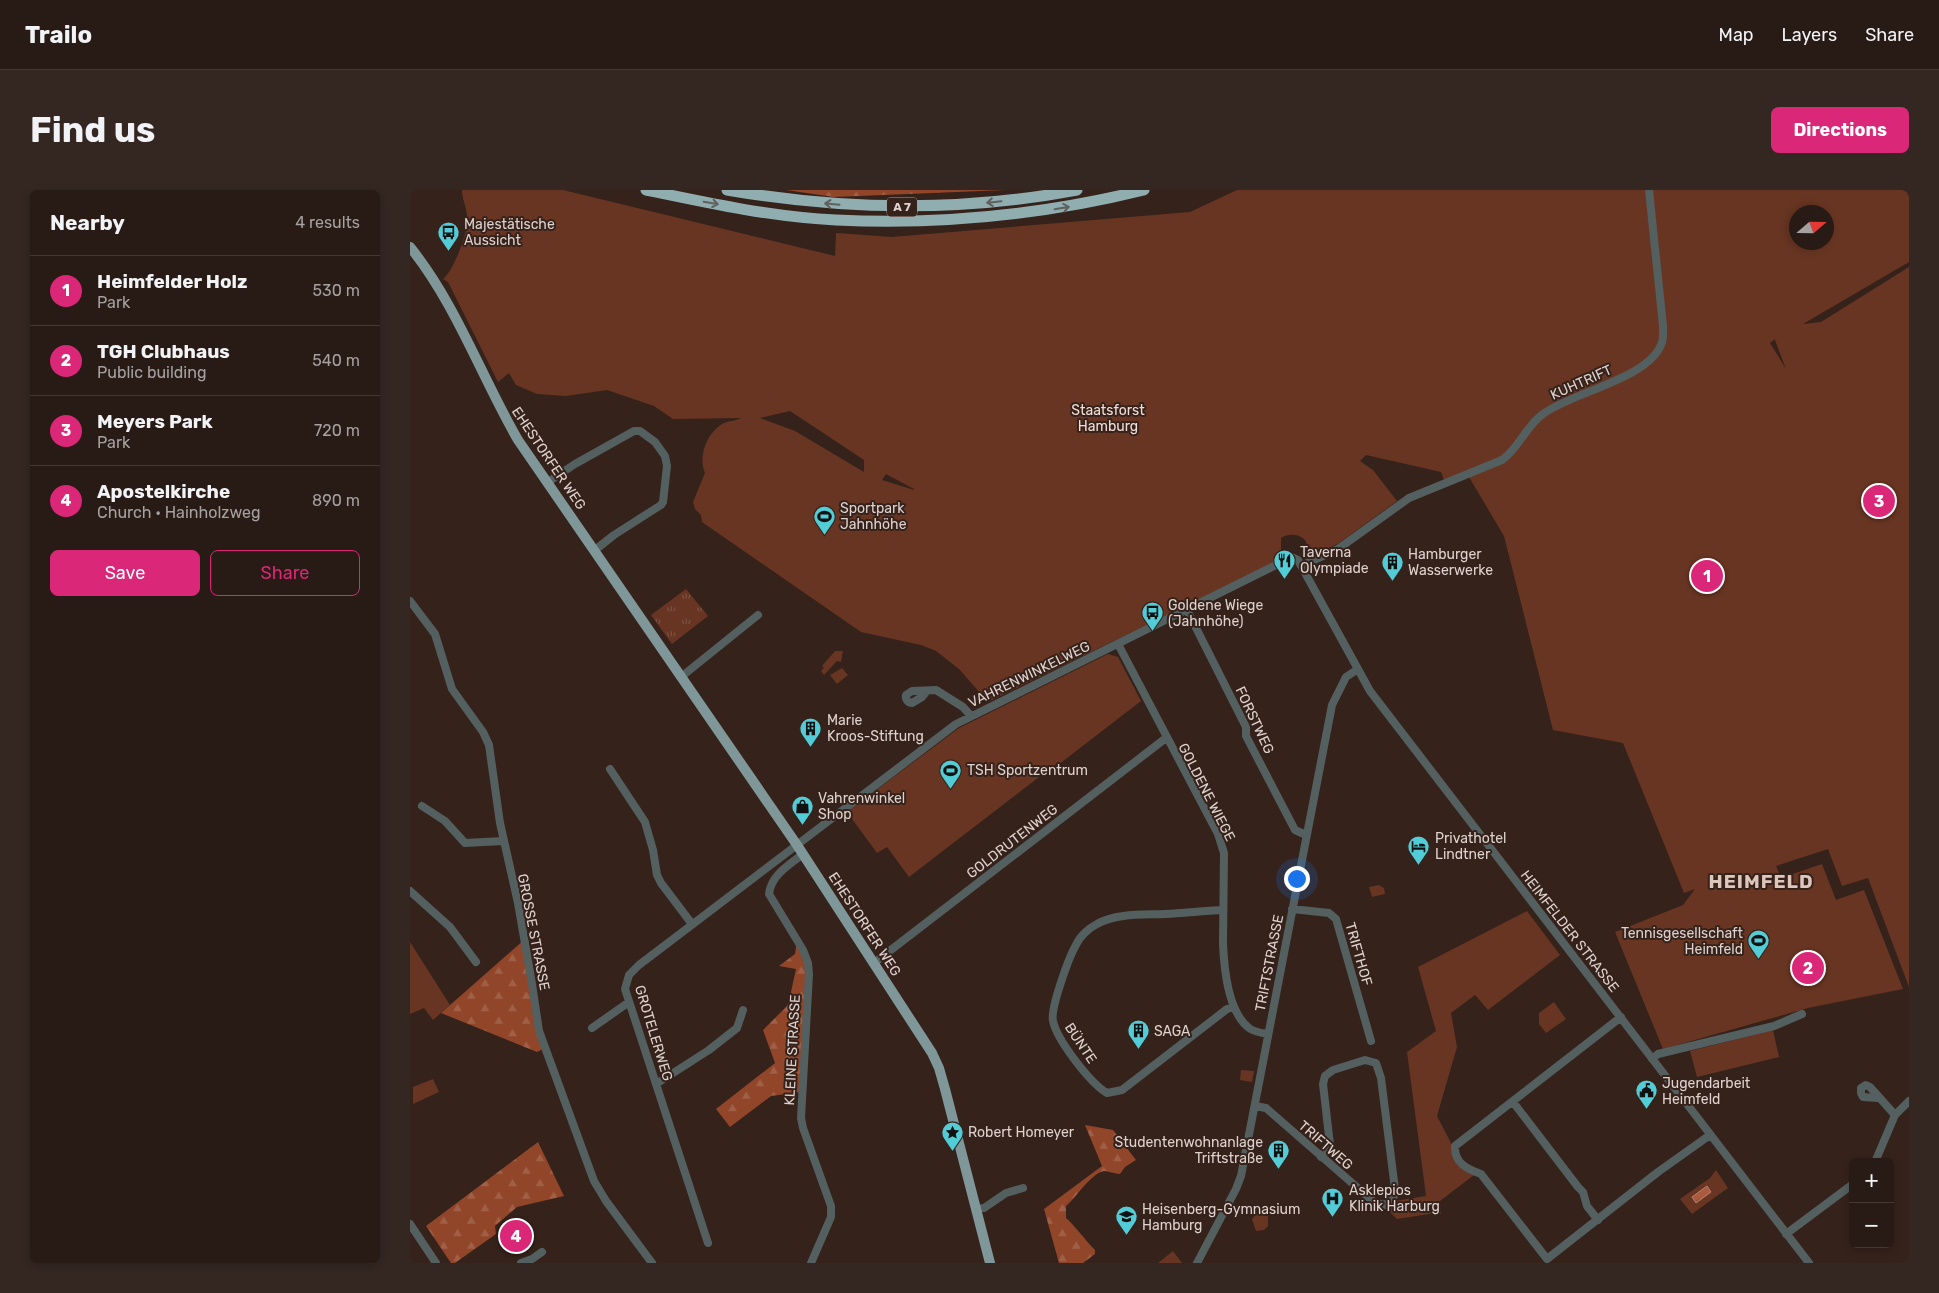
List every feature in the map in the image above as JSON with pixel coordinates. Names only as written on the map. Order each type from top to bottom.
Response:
[{"type":"highway","name":"A 7","points":[[646,190],[759,211],[806,217],[835,220],[916,221],[971,219],[1043,211],[1094,202],[1144,190]]},
{"type":"highway","name":"A 7","points":[[727,190],[768,197],[835,204],[925,207],[992,202],[1077,190]]},
{"type":"main road","name":"EHESTORFER WEG","points":[[410,247],[436,283],[502,413],[524,450],[595,550],[800,850],[928,1046],[939,1068],[990,1263]]},
{"type":"street","name":"KUHTRIFT","points":[[1301,566],[1338,549],[1409,498],[1502,460],[1513,451],[1542,414],[1566,401],[1626,376],[1641,367],[1657,353],[1662,344],[1663,320],[1649,190]]},
{"type":"street","points":[[548,482],[575,464],[634,431],[640,431],[659,445],[665,456],[667,466],[663,502],[595,550]]},
{"type":"street","name":"HEIMFELDER STRASSE","points":[[1292,557],[1297,559],[1370,691],[1809,1263]]},
{"type":"street","name":"VAHRENWINKELWEG","points":[[800,850],[956,724],[1292,557]]},
{"type":"street","name":"GROSSE STRASSE","points":[[410,601],[435,634],[452,690],[483,732],[487,741],[503,841],[518,903],[540,1036],[594,1181],[606,1201],[652,1263]]},
{"type":"street","name":"FORSTWEG","points":[[1187,610],[1246,726],[1246,736],[1295,830],[1306,835]]},
{"type":"street","points":[[681,677],[758,616]]},
{"type":"street","name":"GOLDENE WIEGE","points":[[1118,644],[1218,834],[1224,853],[1223,957],[1234,1007],[1239,1017],[1248,1027],[1268,1034]]},
{"type":"street","name":"TRIFTSTRASSE","points":[[1197,1263],[1241,1176],[1332,705],[1342,683],[1350,673],[1358,669]]},
{"type":"street","points":[[927,691],[939,691],[963,707],[971,716]]},
{"type":"street","name":"GOLDRUTENWEG","points":[[874,963],[1166,738]]},
{"type":"street","points":[[610,768],[646,822],[657,874],[661,883],[692,924]]},
{"type":"street","points":[[422,806],[445,822],[465,842],[503,841]]},
{"type":"street","name":"GROTELERWEG","points":[[708,1243],[625,990],[629,975],[639,965],[692,924],[800,850]]},
{"type":"street","name":"KLEINE STRASSE","points":[[800,850],[776,876],[769,894],[803,950],[809,974],[801,1118],[830,1206],[831,1217],[811,1263]]},
{"type":"street","points":[[410,891],[450,927],[476,962]]},
{"type":"street","name":"TRIFTHOF","points":[[1292,909],[1329,913],[1336,919],[1370,1041]]},
{"type":"street","name":"BÜNTE","points":[[1222,910],[1142,915],[1110,919],[1098,923],[1083,935],[1076,944],[1060,986],[1052,1019],[1064,1045],[1093,1082],[1107,1093],[1122,1090],[1228,1009],[1234,1007]]},
{"type":"street","points":[[592,1028],[629,1002]]},
{"type":"street","points":[[656,1084],[709,1050],[737,1028],[743,1010]]},
{"type":"street","points":[[1652,1059],[1658,1054],[1774,1026],[1802,1014]]},
{"type":"street","points":[[1621,1017],[1455,1146],[1455,1155],[1459,1162],[1469,1170],[1481,1174],[1547,1259],[1658,1172],[1710,1135]]},
{"type":"street","name":"TRIFTWEG","points":[[1255,1106],[1266,1108],[1321,1157],[1381,1206],[1392,1200],[1395,1196],[1395,1190],[1381,1078],[1379,1068],[1373,1062],[1365,1060],[1331,1071],[1325,1076],[1324,1084],[1330,1145],[1321,1157]]},
{"type":"street","points":[[1878,1098],[1895,1115]]},
{"type":"street","points":[[1877,1158],[1895,1115],[1909,1101]]},
{"type":"street","points":[[1513,1102],[1583,1192],[1587,1206],[1598,1220]]},
{"type":"street","points":[[1786,1234],[1849,1187]]},
{"type":"street","points":[[976,1209],[984,1208],[1006,1193],[1023,1188]]},
{"type":"street","points":[[410,1224],[436,1263]]},
{"type":"street","points":[[521,1263],[532,1259],[542,1252]]},
{"type":"green space","name":"Staatsforst Hamburg","points":[[462,190],[563,190],[835,256],[836,233],[892,237],[1190,212],[1237,190],[1909,190],[1909,262],[1803,324],[1821,322],[1909,267],[1909,987],[1868,878],[1842,886],[1828,849],[1776,866],[1781,878],[1822,864],[1836,900],[1864,890],[1903,989],[1808,1008],[1663,1049],[1615,932],[1683,905],[1695,889],[1684,893],[1623,743],[1553,730],[1504,536],[1466,472],[1444,480],[1441,472],[1366,455],[1360,461],[1373,470],[1397,501],[1339,543],[1309,556],[1308,545],[1305,540],[1296,535],[1284,536],[1281,538],[1281,555],[1278,561],[988,702],[959,669],[936,651],[921,645],[861,632],[702,522],[701,515],[695,509],[693,502],[705,473],[702,460],[705,446],[716,428],[724,423],[741,418],[673,419],[654,406],[607,390],[566,396],[537,394],[516,385],[509,373],[498,382],[448,282],[443,279],[456,259],[466,231],[467,214]],"holes":[[[1775,339],[1786,369],[1770,343]],[[790,411],[864,460],[864,472],[795,431],[760,418]],[[886,474],[914,489],[914,490],[882,480]]]},
{"type":"green space","points":[[786,190],[1006,190],[834,197]]},
{"type":"green space","points":[[686,589],[708,616],[672,644],[651,615]]},
{"type":"green space","points":[[835,651],[843,651],[841,662],[837,661],[824,675],[821,671],[824,668],[822,666]]},
{"type":"green space","name":"TSH Sportzentrum","points":[[1108,654],[1118,657],[1141,701],[909,877],[887,847],[877,853],[847,812],[959,728]]},
{"type":"green space","points":[[842,668],[848,675],[837,684],[830,675]]},
{"type":"green space","points":[[1379,885],[1384,888],[1385,894],[1372,897],[1369,887]]},
{"type":"green space","points":[[1527,911],[1560,955],[1488,1010],[1475,995],[1451,1013],[1457,1047],[1437,1116],[1452,1145],[1452,1155],[1474,1175],[1440,1201],[1441,1214],[1397,1219],[1386,1208],[1395,1201],[1426,1196],[1407,1052],[1436,1031],[1418,967]]},
{"type":"green space","points":[[524,940],[545,1048],[537,1052],[441,1013]]},
{"type":"green space","points":[[797,940],[808,963],[801,1092],[771,1096],[730,1127],[716,1109],[775,1063],[763,1030],[787,1006],[792,996],[791,992],[796,969],[779,966],[795,954]]},
{"type":"green space","points":[[410,942],[450,1005],[433,1020],[424,1008],[410,1014]]},
{"type":"green space","points":[[1554,1002],[1566,1019],[1546,1033],[1539,1024],[1539,1013]]},
{"type":"green space","points":[[1773,1030],[1779,1057],[1697,1077],[1690,1051]]},
{"type":"green space","points":[[1241,1070],[1254,1071],[1252,1082],[1240,1080]]},
{"type":"green space","points":[[433,1079],[439,1092],[413,1104],[413,1087]]},
{"type":"green space","points":[[1085,1125],[1113,1130],[1136,1160],[1125,1167],[1120,1174],[1104,1171],[1094,1176],[1066,1206],[1066,1218],[1095,1250],[1095,1254],[1083,1263],[1059,1263],[1044,1209],[1102,1166]]},
{"type":"green space","points":[[538,1142],[564,1196],[517,1207],[495,1226],[496,1234],[455,1263],[451,1263],[426,1226]]},
{"type":"green space","points":[[1716,1170],[1728,1188],[1692,1214],[1680,1199],[1710,1178]]},
{"type":"green space","points":[[1263,1210],[1268,1214],[1268,1226],[1264,1230],[1256,1231],[1252,1219],[1257,1213],[1261,1214]]},
{"type":"green space","points":[[1173,1251],[1182,1263],[1158,1263]]},
{"type":"water","points":[[1707,1186],[1711,1192],[1696,1203],[1692,1197]]},
{"type":"place","name":"Majestätische Aussicht","points":[[448,251]]},
{"type":"place","name":"Meyers Park","points":[[1879,501]]},
{"type":"place","name":"Sportpark Jahnhöhe","points":[[824,535]]},
{"type":"place","name":"Heimfelder Holz","points":[[1707,576]]},
{"type":"place","name":"Taverna Olympiade","points":[[1284,579]]},
{"type":"place","name":"Hamburger Wasserwerke","points":[[1392,581]]},
{"type":"place","name":"Goldene Wiege (Jahnhöhe)","points":[[1152,632]]},
{"type":"place","name":"Marie Kroos-Stiftung","points":[[811,747]]},
{"type":"place","name":"TSH Sportzentrum","points":[[951,789]]},
{"type":"place","name":"Vahrenwinkel Shop","points":[[802,825]]},
{"type":"place","name":"Privathotel Lindtner","points":[[1419,865]]},
{"type":"place","name":"Tennisgesellschaft Heimfeld","points":[[1759,960]]},
{"type":"place","name":"TGH Clubhaus","points":[[1808,968]]},
{"type":"place","name":"SAGA","points":[[1138,1050]]},
{"type":"place","name":"Jugendarbeit Heimfeld","points":[[1646,1110]]},
{"type":"place","name":"Robert Homeyer","points":[[952,1151]]},
{"type":"place","name":"Studentenwohnanlage Triftstraße","points":[[1279,1169]]},
{"type":"place","name":"Asklepios Klinik Harburg","points":[[1333,1217]]},
{"type":"place","name":"Apostelkirche","points":[[516,1236]]},
{"type":"place","name":"Heisenberg-Gymnasium Hamburg","points":[[1126,1236]]},
{"type":"district","name":"HEIMFELD","points":[[1761,881]]}]
